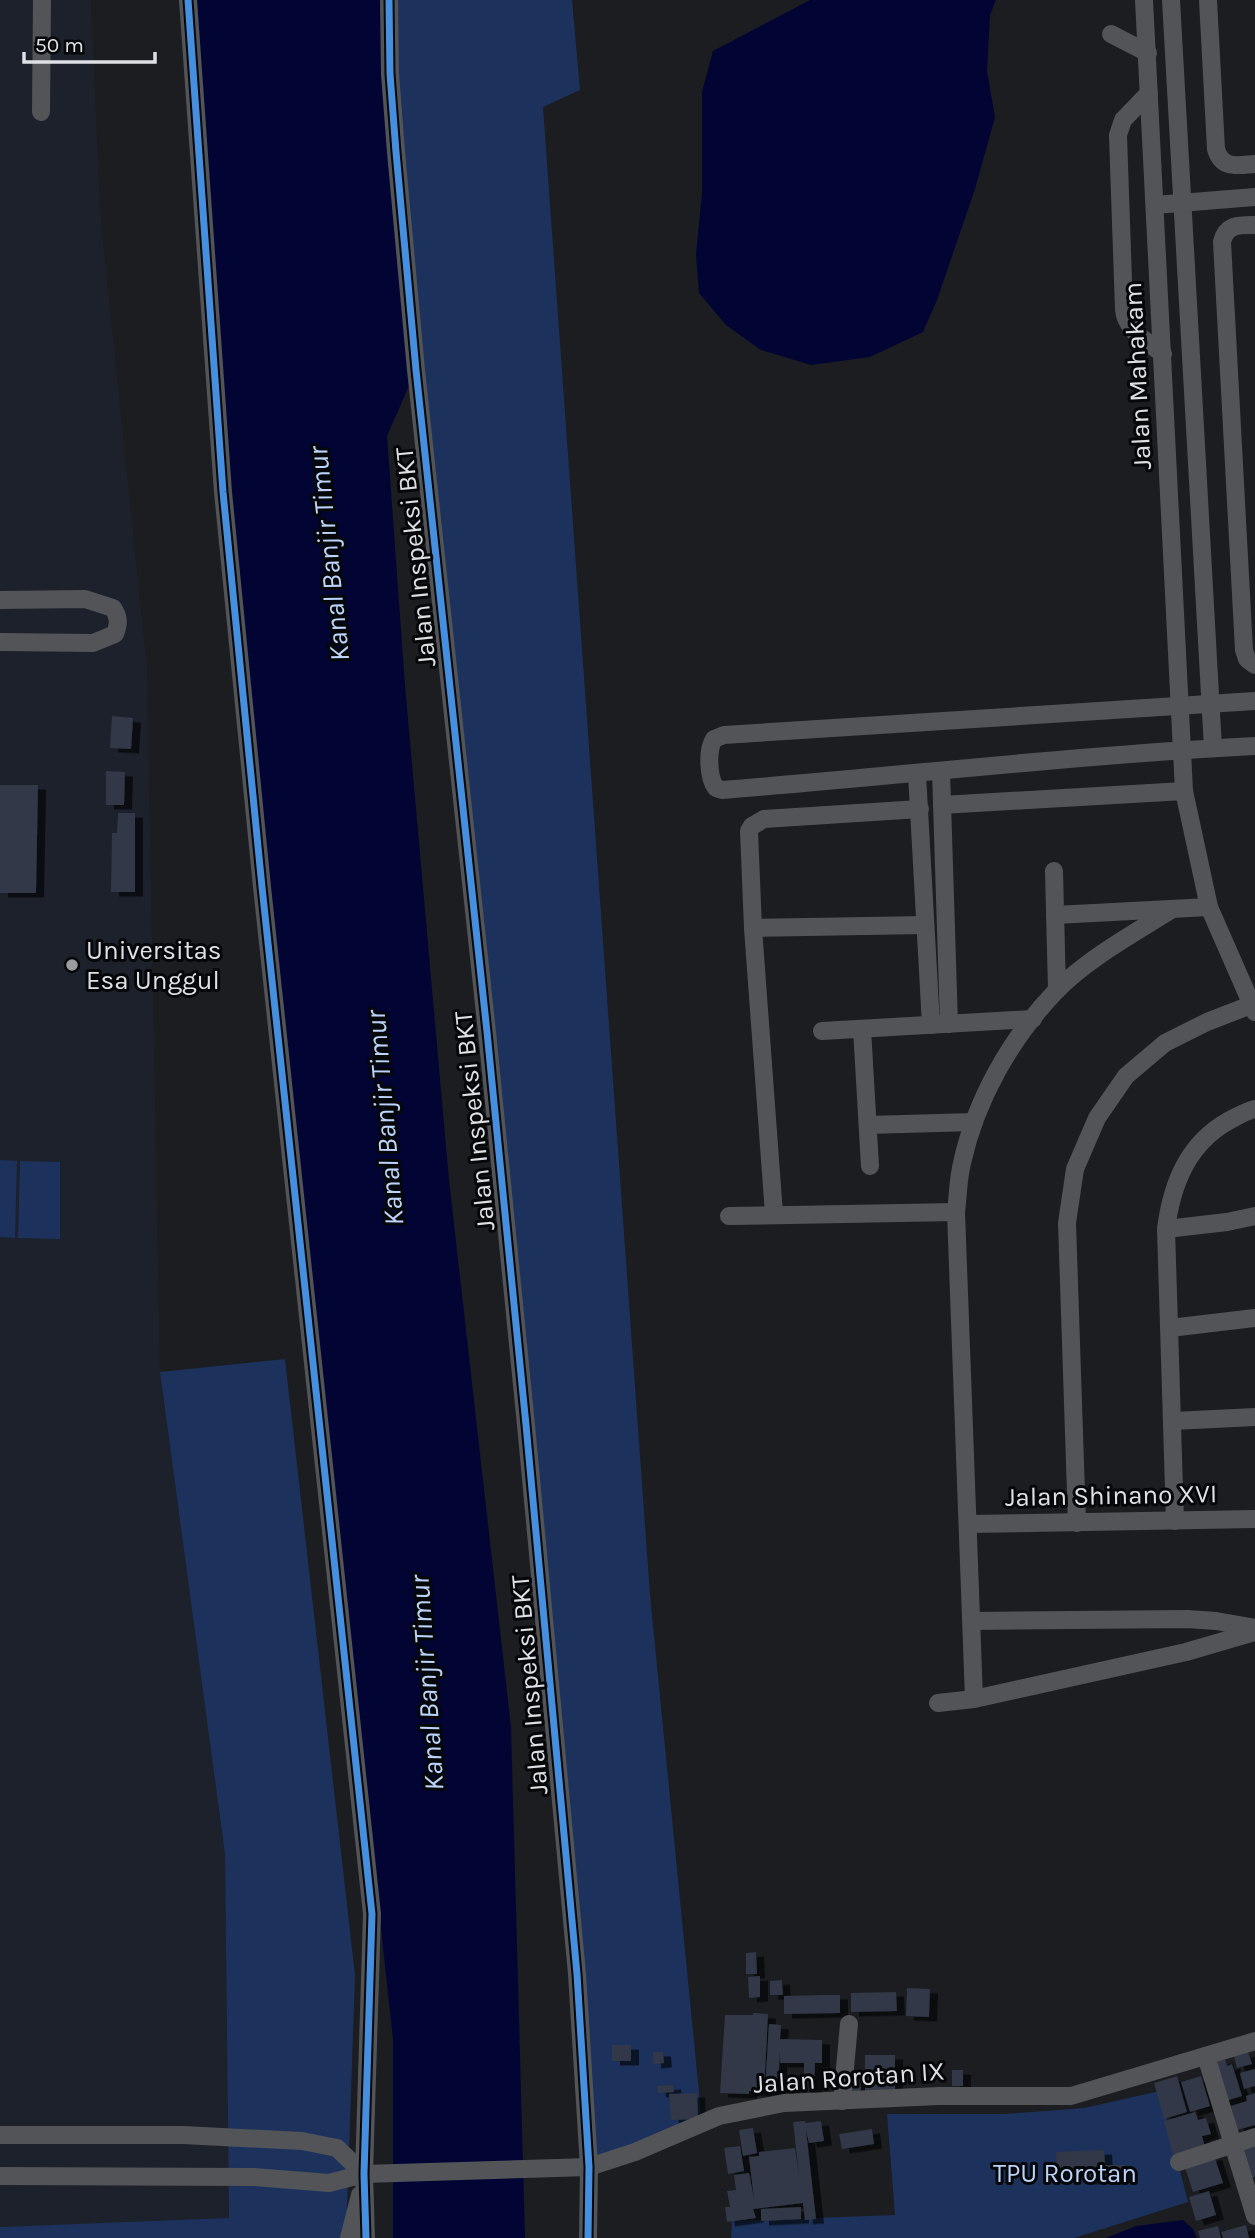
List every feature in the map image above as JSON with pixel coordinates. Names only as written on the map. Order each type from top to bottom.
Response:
[{"type":"street","points":[[41,112],[43,0]]},
{"type":"street","points":[[188,0],[223,492],[372,1914],[364,2174],[366,2238]]},
{"type":"street","name":"Jalan Inspeksi BKT","points":[[389,0],[390,74],[417,384],[526,1425],[577,1974],[589,2167],[587,2238]]},
{"type":"street","name":"Jalan Mahakam","points":[[1144,0],[1184,791],[1209,907],[1253,1009]]},
{"type":"street","name":"Jalan Mahakam","points":[[1171,0],[1213,748]]},
{"type":"street","points":[[1208,0],[1218,156],[1225,164],[1255,164]]},
{"type":"street","points":[[1111,34],[1147,53]]},
{"type":"street","points":[[1149,93],[1123,120],[1118,135],[1124,310],[1129,326],[1163,354]]},
{"type":"street","points":[[1155,205],[1255,197]]},
{"type":"street","points":[[1255,225],[1229,228],[1224,233],[1222,242],[1247,554],[1244,650],[1247,659],[1255,665]]},
{"type":"street","points":[[0,600],[97,601],[113,608],[118,620],[115,634],[93,643],[0,642]]},
{"type":"street","points":[[1255,701],[724,735],[714,739],[710,747],[712,781],[719,790],[917,774],[1143,751],[1255,746]]},
{"type":"street","points":[[940,1024],[941,771]]},
{"type":"street","points":[[917,774],[925,925],[940,1024]]},
{"type":"street","points":[[774,1214],[753,928],[748,837],[751,825],[764,819],[920,815],[1184,791]]},
{"type":"street","points":[[1054,871],[1057,990]]},
{"type":"street","points":[[1055,915],[1209,907]]},
{"type":"street","points":[[974,1699],[956,1212],[961,1165],[974,1122],[1000,1063],[1033,1019],[1057,990],[1102,955],[1171,910]]},
{"type":"street","points":[[753,928],[925,925]]},
{"type":"street","points":[[1077,1523],[1067,1223],[1075,1169],[1097,1118],[1126,1076],[1165,1043],[1207,1022],[1253,1009]]},
{"type":"street","points":[[822,1031],[1033,1019]]},
{"type":"street","points":[[862,1029],[870,1166]]},
{"type":"street","points":[[1175,1521],[1166,1229],[1170,1201],[1186,1160],[1212,1130],[1255,1109]]},
{"type":"street","points":[[868,1125],[974,1122]]},
{"type":"street","points":[[729,1216],[956,1212]]},
{"type":"street","points":[[1166,1229],[1255,1216]]},
{"type":"street","points":[[1170,1328],[1255,1318]]},
{"type":"street","points":[[1173,1421],[1255,1417]]},
{"type":"street","name":"Jalan Shinano XVI","points":[[968,1524],[1255,1519]]},
{"type":"street","points":[[973,1621],[1195,1619],[1255,1630]]},
{"type":"street","points":[[938,1703],[974,1699],[1186,1652],[1255,1630]]},
{"type":"street","points":[[842,2101],[849,2024]]},
{"type":"street","name":"Jalan Rorotan IX","points":[[0,2176],[254,2177],[329,2183],[364,2174],[571,2169],[589,2167],[635,2152],[727,2114],[784,2104],[939,2096],[1069,2096],[1255,2041]]},
{"type":"street","points":[[1206,2056],[1255,2216]]},
{"type":"street","points":[[0,2135],[183,2135],[302,2141],[337,2148],[364,2174]]},
{"type":"street","points":[[1179,2162],[1255,2137]]},
{"type":"street","points":[[349,2238],[364,2174]]},
{"type":"shaded area","points":[[0,0],[91,0],[100,211],[147,669],[160,1372],[225,1854],[229,2219],[0,2227]]},
{"type":"green space","points":[[389,0],[572,0],[580,90],[543,107],[650,1595],[702,2123],[589,2167]]},
{"type":"green space","points":[[0,1160],[17,1161],[15,1238],[0,1237]]},
{"type":"green space","points":[[20,1161],[60,1162],[60,1239],[18,1238]]},
{"type":"green space","points":[[285,1359],[355,1975],[346,2238],[0,2238],[0,2227],[229,2218],[225,1854],[160,1372]]},
{"type":"green space","name":"TPU Rorotan","points":[[1160,2091],[1188,2202],[1074,2238],[731,2238],[732,2221],[895,2215],[887,2114],[1005,2114],[1084,2108]]},
{"type":"water","name":"Kanal Banjir Timur","points":[[189,0],[390,0],[416,370],[387,436],[405,685],[449,1180],[511,1727],[525,2238],[393,2238],[393,2039],[259,811]]},
{"type":"water","points":[[810,0],[996,0],[990,15],[987,71],[995,117],[975,189],[937,300],[923,332],[870,357],[811,365],[761,350],[726,325],[699,293],[696,254],[702,193],[702,92],[713,51]]},
{"type":"water","points":[[1183,2220],[1193,2229],[1197,2238],[1106,2238],[1136,2226]]},
{"type":"building","points":[[112,716],[133,718],[131,749],[110,748]]},
{"type":"building","points":[[106,771],[125,772],[124,805],[106,805]]},
{"type":"building","points":[[0,785],[38,785],[36,893],[0,893]]},
{"type":"building","points":[[118,813],[135,813],[135,892],[111,892],[112,833],[117,833]]},
{"type":"building","points":[[756,1952],[757,1974],[746,1974],[746,1953]]},
{"type":"building","points":[[760,1976],[760,1997],[749,1998],[748,1977]]},
{"type":"building","points":[[782,1980],[783,1995],[770,1995],[770,1981]]},
{"type":"building","points":[[907,1988],[930,1989],[929,2017],[906,2016]]},
{"type":"building","points":[[896,1992],[897,2011],[851,2012],[851,1993]]},
{"type":"building","points":[[840,1995],[840,2013],[784,2014],[784,1996]]},
{"type":"building","points":[[768,2014],[764,2092],[720,2093],[725,2015]]},
{"type":"building","points":[[769,2024],[781,2025],[780,2039],[822,2040],[822,2063],[815,2063],[814,2090],[804,2090],[804,2063],[780,2063],[780,2049],[778,2092],[765,2091]]},
{"type":"building","points":[[612,2045],[631,2045],[631,2061],[612,2061]]},
{"type":"building","points":[[653,2052],[663,2052],[664,2063],[653,2064]]},
{"type":"building","points":[[1248,2052],[1252,2064],[1237,2068],[1234,2056]]},
{"type":"building","points":[[865,2055],[895,2055],[895,2095],[865,2095]]},
{"type":"building","points":[[1225,2059],[1227,2066],[1232,2064],[1242,2096],[1222,2102],[1213,2062]]},
{"type":"building","points":[[1255,2069],[1255,2086],[1244,2089],[1240,2073]]},
{"type":"building","points":[[952,2070],[963,2070],[963,2086],[952,2086]]},
{"type":"building","points":[[848,2075],[860,2075],[861,2092],[849,2092]]},
{"type":"building","points":[[1177,2076],[1187,2112],[1164,2119],[1154,2083]]},
{"type":"building","points":[[1201,2076],[1210,2106],[1190,2112],[1181,2082]]},
{"type":"building","points":[[673,2085],[674,2092],[658,2093],[657,2086]]},
{"type":"building","points":[[697,2093],[698,2119],[671,2120],[669,2094]]},
{"type":"building","points":[[1255,2093],[1255,2125],[1237,2130],[1231,2106],[1247,2101],[1246,2096]]},
{"type":"building","points":[[1195,2112],[1198,2120],[1206,2118],[1211,2134],[1202,2136],[1205,2147],[1173,2156],[1164,2121]]},
{"type":"building","points":[[821,2121],[824,2141],[809,2143],[806,2130],[816,2219],[805,2220],[803,2203],[753,2209],[756,2218],[727,2222],[725,2207],[730,2207],[727,2191],[736,2190],[734,2175],[749,2173],[754,2199],[749,2157],[759,2156],[759,2152],[795,2148],[799,2175],[793,2122]]},
{"type":"building","points":[[753,2128],[757,2153],[743,2156],[739,2130]]},
{"type":"building","points":[[872,2129],[874,2144],[842,2149],[839,2134]]},
{"type":"building","points":[[1255,2142],[1255,2177],[1252,2178],[1243,2146]]},
{"type":"building","points":[[740,2146],[744,2171],[728,2174],[724,2148]]},
{"type":"building","points":[[1104,2150],[1105,2165],[1125,2165],[1126,2178],[1086,2180],[1086,2173],[1057,2175],[1056,2152]]},
{"type":"building","points":[[1214,2155],[1223,2183],[1193,2192],[1184,2164]]},
{"type":"building","points":[[1209,2191],[1216,2215],[1196,2221],[1189,2197]]},
{"type":"building","points":[[801,2207],[801,2219],[761,2221],[761,2209]]},
{"type":"building","points":[[1246,2225],[1249,2238],[1223,2238],[1221,2232]]},
{"type":"building","points":[[1218,2226],[1221,2238],[1200,2238],[1198,2231]]},
{"type":"cycle path","points":[[188,0],[223,492],[262,887],[372,1914],[364,2174],[366,2238]]},
{"type":"cycle path","points":[[389,0],[390,74],[416,370],[487,1032],[577,1974],[589,2167],[588,2238]]},
{"type":"place","name":"Universitas Esa Unggul","points":[[72,965]]}]
